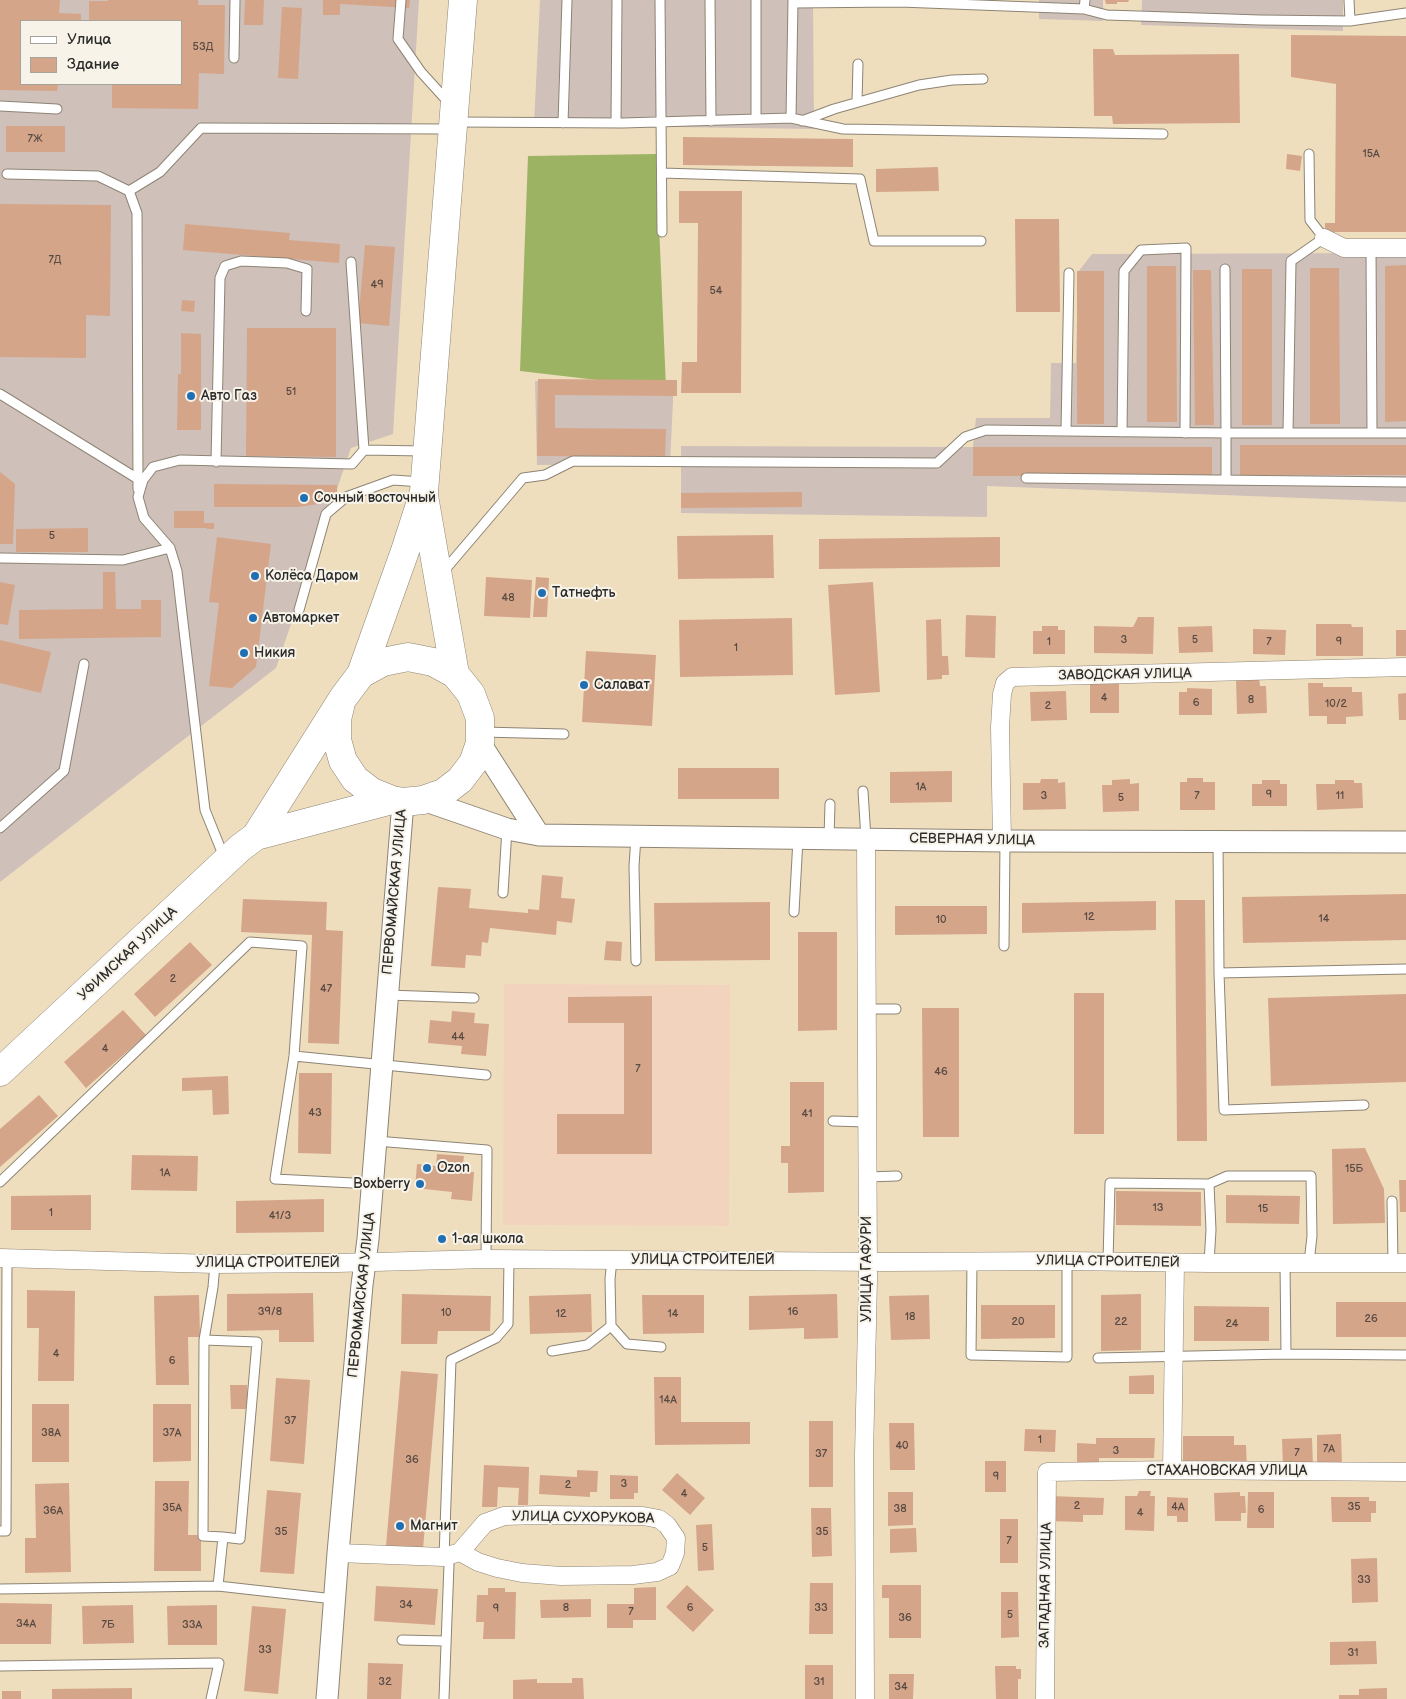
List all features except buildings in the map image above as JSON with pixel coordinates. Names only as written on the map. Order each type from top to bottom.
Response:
[{"type":"main road","points":[[256,836],[343,698],[361,674],[405,551],[424,487],[463,0]]},
{"type":"main road","points":[[424,487],[455,674]]},
{"type":"main road","points":[[256,836],[443,793],[460,780],[472,763],[480,737],[480,718],[472,694],[455,674],[433,662],[408,657],[383,662],[361,674]]},
{"type":"main road","points":[[343,698],[336,726],[336,740],[343,761],[355,778],[372,792],[406,801]]},
{"type":"main road","name":"УФИМСКАЯ УЛИЦА","points":[[0,1072],[240,848],[256,836]]},
{"type":"street","points":[[1324,238],[1344,248],[1406,248]]},
{"type":"street","name":"ЗАВОДСКАЯ УЛИЦА","points":[[1004,841],[1002,694],[1005,683],[1012,678],[1406,667]]},
{"type":"street","points":[[480,737],[539,835]]},
{"type":"street","name":"СЕВЕРНАЯ УЛИЦА","points":[[406,801],[507,829],[539,835],[1004,841],[1406,842]]},
{"type":"street","name":"ПЕРВОМАЙСКАЯ УЛИЦА","points":[[327,1699],[387,995],[406,801]]},
{"type":"street","name":"УЛИЦА ГАФУРИ","points":[[865,1699],[864,1455],[868,1261],[866,839]]},
{"type":"street","name":"УЛИЦА СТРОИТЕЛЕЙ","points":[[3,1258],[215,1264],[486,1259],[1400,1263]]},
{"type":"street","points":[[1172,1470],[1175,1263]]},
{"type":"street","name":"СТАХАНОВСКАЯ УЛИЦА","points":[[1047,1472],[1172,1470],[1406,1472]]},
{"type":"street","name":"ЗАПАДНАЯ УЛИЦА","points":[[1045,1699],[1047,1472]]},
{"type":"street","name":"УЛИЦА СУХОРУКОВА","points":[[338,1553],[452,1554],[497,1568],[522,1573],[562,1576],[633,1575],[657,1572],[670,1566],[675,1553],[676,1538],[667,1525],[659,1519],[644,1516],[504,1516],[485,1523],[452,1554]]},
{"type":"lane","points":[[234,58],[235,0]]},
{"type":"lane","points":[[400,0],[398,38],[454,120]]},
{"type":"lane","points":[[564,123],[567,0]]},
{"type":"lane","points":[[616,123],[617,0]]},
{"type":"lane","points":[[660,0],[662,232]]},
{"type":"lane","points":[[710,0],[711,120]]},
{"type":"lane","points":[[756,0],[756,119]]},
{"type":"lane","points":[[1349,0],[1350,21]]},
{"type":"lane","points":[[791,118],[793,1],[1085,4],[1106,15],[1350,21],[1406,13]]},
{"type":"lane","points":[[857,102],[858,64]]},
{"type":"lane","points":[[802,121],[857,102],[919,85],[983,78]]},
{"type":"lane","points":[[0,106],[57,109]]},
{"type":"lane","points":[[129,191],[160,172],[201,128],[454,120],[616,123],[791,118],[843,129],[1162,134]]},
{"type":"lane","points":[[1288,433],[1291,262],[1324,238],[1310,220],[1309,154]]},
{"type":"lane","points":[[662,173],[860,179],[874,241],[981,241]]},
{"type":"lane","points":[[8,174],[98,176],[129,191],[137,213],[138,497],[144,518],[170,548],[177,571],[206,810],[226,862]]},
{"type":"lane","points":[[1122,432],[1124,271],[1141,250],[1186,248],[1185,433]]},
{"type":"lane","points":[[1371,248],[1372,433]]},
{"type":"lane","points":[[216,462],[220,278],[225,266],[241,261],[287,263],[307,269],[306,310]]},
{"type":"lane","points":[[138,497],[143,480],[153,467],[180,460],[352,464],[364,450],[352,262]]},
{"type":"lane","points":[[1225,268],[1226,480]]},
{"type":"lane","points":[[1066,432],[1068,273]]},
{"type":"lane","points":[[0,394],[138,479]]},
{"type":"lane","points":[[439,578],[524,478],[545,474],[573,461],[937,463],[965,437],[986,430],[1226,434],[1406,433]]},
{"type":"lane","points":[[364,450],[427,451]]},
{"type":"lane","points":[[1026,478],[1406,482]]},
{"type":"lane","points":[[298,610],[326,514],[346,497],[393,480],[424,487]]},
{"type":"lane","points":[[0,558],[123,560],[170,548]]},
{"type":"lane","points":[[0,828],[64,771],[84,664]]},
{"type":"lane","points":[[480,737],[564,734]]},
{"type":"lane","points":[[863,791],[866,839]]},
{"type":"lane","points":[[829,839],[830,804]]},
{"type":"lane","points":[[503,893],[507,829]]},
{"type":"lane","points":[[636,837],[634,866],[636,962]]},
{"type":"lane","points":[[794,912],[798,839]]},
{"type":"lane","points":[[1004,841],[1004,946]]},
{"type":"lane","points":[[1218,841],[1219,974],[1224,1110],[1364,1106]]},
{"type":"lane","points":[[0,1182],[250,942],[302,946],[294,1056],[275,1179],[372,1184]]},
{"type":"lane","points":[[1219,974],[1406,969]]},
{"type":"lane","points":[[387,995],[474,998]]},
{"type":"lane","points":[[866,1009],[896,1009]]},
{"type":"lane","points":[[294,1056],[486,1075]]},
{"type":"lane","points":[[833,1121],[866,1122]]},
{"type":"lane","points":[[376,1141],[487,1150],[486,1259]]},
{"type":"lane","points":[[867,1177],[897,1176]]},
{"type":"lane","points":[[1108,1262],[1110,1184],[1209,1184],[1227,1176],[1311,1176],[1312,1236],[1309,1262]]},
{"type":"lane","points":[[1209,1184],[1209,1263]]},
{"type":"lane","points":[[1392,1201],[1400,1263]]},
{"type":"lane","points":[[0,1531],[6,1531],[3,1431],[3,1258]]},
{"type":"lane","points":[[444,1699],[449,1564],[452,1554],[451,1360],[496,1338],[508,1324],[509,1259]]},
{"type":"lane","points":[[612,1260],[610,1279],[611,1326],[627,1344],[661,1347]]},
{"type":"lane","points":[[972,1261],[971,1355],[1067,1357],[1067,1261]]},
{"type":"lane","points":[[1285,1263],[1286,1354]]},
{"type":"lane","points":[[204,1340],[257,1342],[240,1538],[203,1536],[204,1340],[215,1264]]},
{"type":"lane","points":[[552,1351],[588,1345],[611,1326]]},
{"type":"lane","points":[[1098,1358],[1286,1354],[1406,1355]]},
{"type":"lane","points":[[218,1586],[224,1538]]},
{"type":"lane","points":[[0,1588],[218,1586],[335,1599]]},
{"type":"lane","points":[[402,1640],[446,1641]]},
{"type":"lane","points":[[0,1666],[219,1662],[211,1699]]},
{"type":"shaded area","points":[[0,0],[419,0],[393,434],[351,448],[276,668],[0,882]]},
{"type":"shaded area","points":[[540,0],[813,0],[814,129],[534,125]]},
{"type":"shaded area","points":[[1039,0],[1103,0],[1103,21],[1039,19]]},
{"type":"shaded area","points":[[1142,0],[1343,0],[1343,31],[1141,25]]},
{"type":"shaded area","points":[[1406,253],[1406,502],[987,486],[987,517],[681,513],[681,446],[973,447],[976,418],[1050,418],[1051,363],[1076,363],[1078,272],[1092,254]]},
{"type":"shaded area","points":[[674,380],[670,464],[537,465],[535,381]]},
{"type":"shaded area","points":[[504,984],[730,985],[729,1226],[503,1225]]},
{"type":"green space","points":[[656,154],[666,388],[520,371],[528,156]]},
{"type":"place","name":"Авто Газ","points":[[191,396]]},
{"type":"place","name":"Сочный восточный","points":[[304,498]]},
{"type":"place","name":"Колёса Даром","points":[[255,576]]},
{"type":"place","name":"Татнефть","points":[[542,593]]},
{"type":"place","name":"Автомаркет","points":[[253,618]]},
{"type":"place","name":"Никия","points":[[244,653]]},
{"type":"place","name":"Салават","points":[[584,685]]},
{"type":"place","name":"Ozon","points":[[427,1168]]},
{"type":"place","name":"Boxberry","points":[[420,1184]]},
{"type":"place","name":"1-ая школа","points":[[442,1239]]},
{"type":"place","name":"Магнит","points":[[400,1526]]}]
